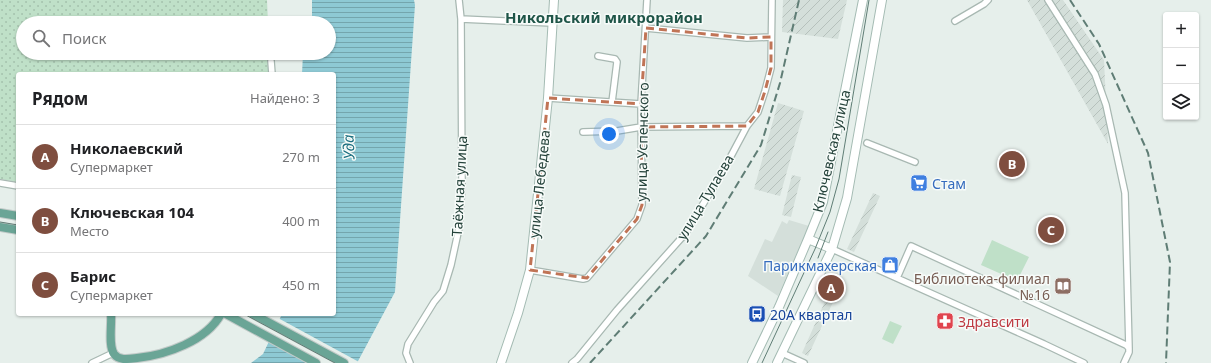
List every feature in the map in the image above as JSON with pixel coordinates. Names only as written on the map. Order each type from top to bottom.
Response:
[{"type":"main road","name":"улица Лебедева","points":[[501,363],[518,313],[530,270],[548,98],[554,0]]},
{"type":"main road","name":"Ключевская улица","points":[[752,363],[779,307],[823,202],[863,0]]},
{"type":"main road","name":"Ключевская улица","points":[[778,363],[832,250],[847,198],[882,0]]},
{"type":"main road","points":[[0,212],[16,216]]},
{"type":"main road","points":[[0,227],[16,230]]},
{"type":"main road","points":[[808,239],[832,250]]},
{"type":"main road","points":[[111,316],[111,340],[114,353],[118,357],[126,359],[150,357],[168,352],[187,344],[216,323],[220,316]]},
{"type":"main road","points":[[230,316],[316,363]]},
{"type":"main road","points":[[257,316],[344,363]]},
{"type":"street","name":"Таёжная улица","points":[[410,363],[406,353],[408,344],[434,302],[443,291],[451,265],[459,228],[462,186],[461,19],[459,0]]},
{"type":"street","name":"улица Успенского","points":[[530,270],[583,279],[587,278],[637,219],[642,205],[641,104],[647,0]]},
{"type":"street","name":"улица Тулаева","points":[[572,363],[685,234],[723,170],[746,126],[758,112],[771,68],[772,0]]},
{"type":"street","points":[[955,21],[984,4],[988,0]]},
{"type":"street","points":[[1048,0],[1095,74],[1106,105],[1125,194],[1129,352],[1124,363]]},
{"type":"street","points":[[461,19],[552,23]]},
{"type":"street","points":[[646,28],[747,38],[771,37]]},
{"type":"street","points":[[598,56],[615,59],[616,62],[612,102]]},
{"type":"street","points":[[271,61],[272,72]]},
{"type":"street","points":[[548,98],[641,104]]},
{"type":"street","points":[[583,132],[617,131],[641,127],[746,126]]},
{"type":"street","points":[[867,142],[915,162]]},
{"type":"street","points":[[0,183],[16,186]]},
{"type":"street","points":[[897,278],[911,246],[1126,345],[1129,348]]},
{"type":"street","points":[[832,250],[1084,363]]},
{"type":"street","points":[[92,363],[114,353]]},
{"type":"street","points":[[782,353],[804,363]]},
{"type":"highlighted area","points":[[646,28],[747,38],[771,37],[771,68],[765,91],[758,112],[747,126],[641,127],[642,205],[637,219],[587,278],[530,270],[548,98],[641,104]]},
{"type":"shaded area","points":[[783,0],[847,0],[838,39],[782,32]]},
{"type":"shaded area","points":[[1027,0],[1063,0],[1104,60],[1108,144]]},
{"type":"shaded area","points":[[778,103],[804,111],[780,196],[754,189]]},
{"type":"shaded area","points":[[792,175],[801,177],[791,217],[782,215]]},
{"type":"shaded area","points":[[873,193],[880,196],[854,252],[847,249]]},
{"type":"shaded area","points":[[789,220],[809,226],[778,296],[748,276],[765,239],[772,242],[782,221],[787,224]]},
{"type":"shaded area","points":[[827,297],[834,300],[808,356],[802,353]]},
{"type":"green space","points":[[0,0],[267,0],[268,16],[16,16],[16,60],[269,60],[270,72],[16,72],[16,182],[0,179]]},
{"type":"green space","points":[[992,240],[1029,257],[1017,281],[981,265]]},
{"type":"green space","points":[[890,321],[902,326],[893,344],[882,339]]},
{"type":"water","name":"Уда","points":[[312,0],[414,0],[415,5],[395,292],[357,363],[251,363],[263,354],[281,316],[336,316],[336,72],[302,72],[303,60],[336,60],[336,16],[312,16]]},
{"type":"pier","points":[[278,318],[359,363],[308,363],[267,341]]},
{"type":"tram line","points":[[762,363],[815,249],[830,212],[839,179],[869,0]]},
{"type":"tram line","points":[[0,222],[16,225]]},
{"type":"tram line","points":[[818,258],[828,232]]},
{"type":"tram line","points":[[248,316],[335,363]]},
{"type":"railway","points":[[590,363],[706,236],[761,145],[780,83],[799,0]]},
{"type":"railway","points":[[1070,0],[1099,44],[1148,153],[1170,262],[1166,363]]},
{"type":"place","name":"Ключевская 104","points":[[1012,164]]},
{"type":"place","name":"Стам","points":[[919,183]]},
{"type":"place","name":"Барис","points":[[1051,230]]},
{"type":"place","name":"Парикмахерская","points":[[890,265]]},
{"type":"place","name":"Библиотека-филиал №16","points":[[1063,286]]},
{"type":"place","name":"Николаевский","points":[[831,288]]},
{"type":"place","name":"20А квартал","points":[[757,314]]},
{"type":"place","name":"Здравсити","points":[[945,321]]},
{"type":"district","name":"Никольский микрорайон","points":[[604,17]]}]
